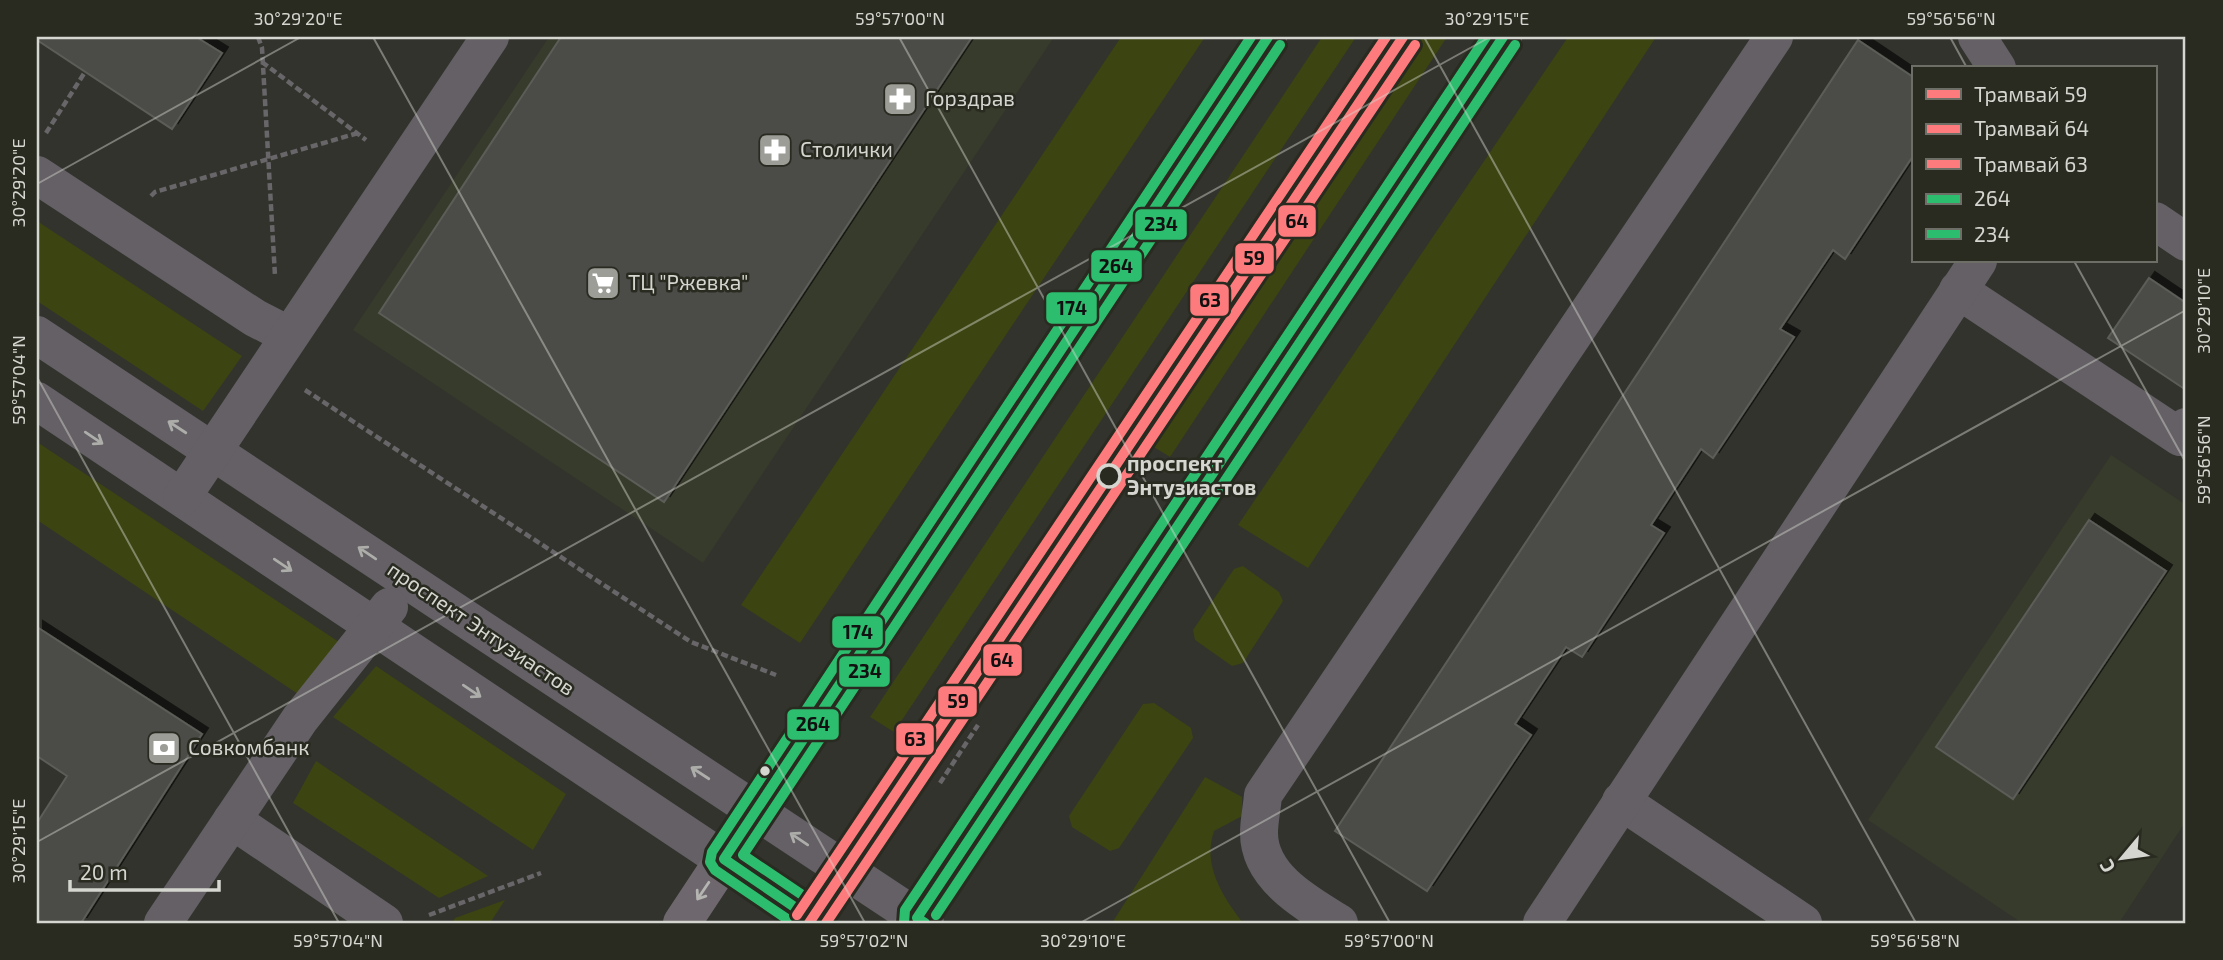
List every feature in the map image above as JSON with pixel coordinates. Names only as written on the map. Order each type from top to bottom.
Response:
[{"type":"main road","points":[[682,923],[1268,37]]},
{"type":"main road","points":[[919,921],[1503,37]]},
{"type":"street","points":[[182,497],[490,37]]},
{"type":"street","points":[[1339,923],[1300,899],[1270,869],[1259,836],[1263,795],[1774,37]]},
{"type":"street","points":[[1977,37],[1996,66]]},
{"type":"street","points":[[37,175],[255,318],[278,351]]},
{"type":"street","points":[[2156,221],[2186,242]]},
{"type":"street","points":[[1542,923],[1968,275],[2180,437],[2186,427]]},
{"type":"street","name":"проспект Энтузиастов","points":[[37,335],[919,921]]},
{"type":"street","points":[[37,401],[818,923]]},
{"type":"street","points":[[163,923],[300,719],[376,627],[407,580]]},
{"type":"street","points":[[1621,801],[1803,923]]},
{"type":"street","points":[[232,820],[402,921]]},
{"type":"path","points":[[258,37],[270,161],[278,351],[691,642],[776,675]]},
{"type":"path","points":[[262,62],[403,169]]},
{"type":"path","points":[[44,136],[85,72]]},
{"type":"path","points":[[120,230],[155,192],[270,161],[358,133]]},
{"type":"path","points":[[940,783],[978,725]]},
{"type":"path","points":[[402,921],[541,873]]},
{"type":"shaded area","name":"ТЦ \"Ржевка\"","points":[[549,37],[1054,37],[703,563],[353,330]]},
{"type":"shaded area","points":[[2111,455],[2186,505],[2186,821],[2119,923],[2022,923],[1868,820]]},
{"type":"green space","points":[[1121,37],[1205,37],[800,643],[741,605]]},
{"type":"green space","points":[[1322,37],[1356,37],[894,732],[870,717]]},
{"type":"green space","points":[[1419,37],[1447,37],[1170,457],[1149,444]]},
{"type":"green space","points":[[1568,37],[1656,37],[1308,568],[1238,525]]},
{"type":"green space","points":[[37,221],[242,356],[203,411],[37,301]]},
{"type":"green space","points":[[37,442],[339,642],[298,694],[37,520]]},
{"type":"green space","points":[[1243,566],[1279,592],[1283,601],[1243,663],[1232,666],[1195,640],[1193,630],[1234,569]]},
{"type":"green space","points":[[376,666],[566,794],[533,850],[333,717]]},
{"type":"green space","points":[[1154,703],[1191,728],[1193,738],[1119,848],[1110,851],[1072,827],[1069,816],[1143,704]]},
{"type":"green space","points":[[316,761],[488,876],[439,898],[293,803]]},
{"type":"green space","points":[[1205,777],[1242,797],[1242,816],[1214,831],[1211,856],[1222,891],[1243,923],[1112,923]]},
{"type":"green space","points":[[505,900],[490,923],[452,923],[455,918]]},
{"type":"building","points":[[37,37],[196,37],[222,53],[172,129],[37,40]]},
{"type":"building","name":"ТЦ \"Ржевка\"","points":[[561,37],[972,37],[664,502],[379,313]]},
{"type":"building","points":[[1858,40],[1912,76],[1912,158],[1845,259],[1833,250],[1780,329],[1794,337],[1713,458],[1701,449],[1651,525],[1664,533],[1582,657],[1566,647],[1515,724],[1531,735],[1427,891],[1335,831]]},
{"type":"building","points":[[2149,278],[2186,303],[2186,390],[2108,338]]},
{"type":"building","points":[[2089,520],[2166,571],[2013,799],[1936,747]]},
{"type":"building","points":[[37,627],[202,734],[81,923],[37,923],[37,823],[67,776],[37,756]]},
{"type":"tram line","name":"63","points":[[797,915],[1386,37]]},
{"type":"tram line","name":"59","points":[[809,923],[1403,37]]},
{"type":"tram line","name":"64","points":[[826,923],[1415,45]]},
{"type":"transit line","name":"174","points":[[793,923],[715,870],[710,862],[712,852],[1251,37]]},
{"type":"transit line","name":"264","points":[[818,923],[724,859],[1268,37]]},
{"type":"transit line","name":"174","points":[[904,923],[905,910],[1486,37]]},
{"type":"transit line","name":"264","points":[[925,923],[917,918],[1503,37]]},
{"type":"transit line","name":"234","points":[[826,911],[743,855],[1280,45]]},
{"type":"transit line","name":"234","points":[[936,915],[1515,45]]},
{"type":"place","name":"Горздрав","points":[[900,99]]},
{"type":"place","name":"Столички","points":[[775,150]]},
{"type":"place","name":"ТЦ \"Ржевка\"","points":[[603,283]]},
{"type":"place","name":"проспект Энтузиастов","points":[[1109,476]]},
{"type":"place","name":"Совкомбанк","points":[[164,748]]}]
